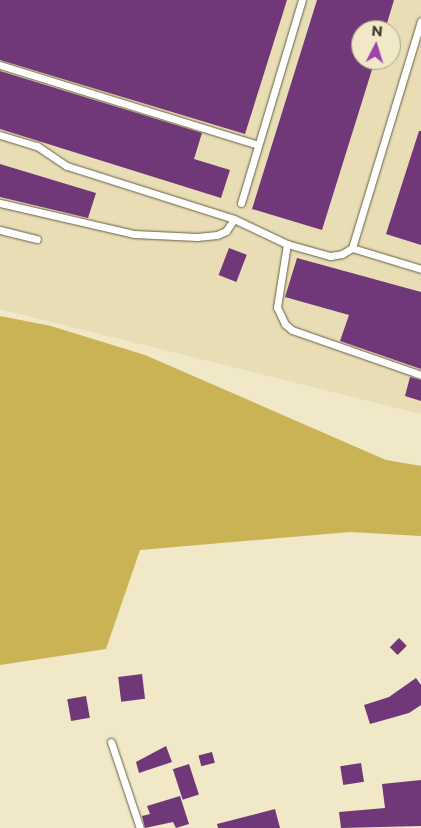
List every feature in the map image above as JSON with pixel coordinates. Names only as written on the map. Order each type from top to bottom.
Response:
[{"type":"lane","points":[[241,203],[302,0]]},
{"type":"lane","points":[[0,135],[37,146],[67,166],[234,219],[287,244],[330,256],[342,254],[352,248],[421,21]]},
{"type":"lane","points":[[0,66],[258,145]]},
{"type":"lane","points":[[0,203],[134,234],[197,237],[217,235],[226,231],[234,219]]},
{"type":"lane","points":[[0,230],[37,239]]},
{"type":"lane","points":[[287,244],[277,307],[285,324],[292,330],[421,375]]},
{"type":"lane","points":[[352,248],[421,269]]},
{"type":"lane","points":[[111,742],[140,828]]},
{"type":"shaded area","points":[[0,0],[421,0],[421,414],[0,309]]},
{"type":"shaded area","points":[[0,316],[51,326],[145,355],[386,460],[421,466],[421,536],[350,532],[140,550],[106,649],[0,665]]},
{"type":"building","points":[[0,0],[287,0],[245,134],[0,60]]},
{"type":"building","points":[[317,0],[394,0],[388,20],[351,20],[351,70],[372,70],[322,230],[252,209]]},
{"type":"building","points":[[0,71],[202,133],[194,159],[230,170],[221,198],[0,129]]},
{"type":"building","points":[[419,131],[421,131],[421,245],[386,234]]},
{"type":"building","points":[[0,164],[96,193],[88,218],[0,197]]},
{"type":"building","points":[[229,248],[247,255],[236,282],[219,275]]},
{"type":"building","points":[[297,258],[421,292],[421,369],[340,341],[349,315],[285,297]]},
{"type":"building","points":[[410,377],[421,380],[421,401],[405,396]]},
{"type":"building","points":[[399,638],[407,646],[398,655],[390,647]]},
{"type":"building","points":[[142,674],[145,699],[121,702],[118,677]]},
{"type":"building","points":[[416,678],[421,685],[421,705],[409,713],[370,724],[364,705],[389,697]]},
{"type":"building","points":[[86,696],[90,718],[71,721],[67,699]]},
{"type":"building","points":[[166,746],[172,762],[139,773],[136,762]]},
{"type":"building","points":[[212,752],[215,763],[201,766],[198,756]]},
{"type":"building","points":[[361,763],[364,782],[343,785],[340,766]]},
{"type":"building","points":[[189,764],[199,794],[183,800],[173,769]]},
{"type":"building","points":[[421,780],[421,826],[341,828],[339,812],[385,808],[382,784]]},
{"type":"building","points":[[180,796],[189,824],[176,828],[173,822],[145,828],[142,816],[150,814],[147,806]]},
{"type":"building","points":[[275,809],[280,828],[218,828],[217,824]]}]
